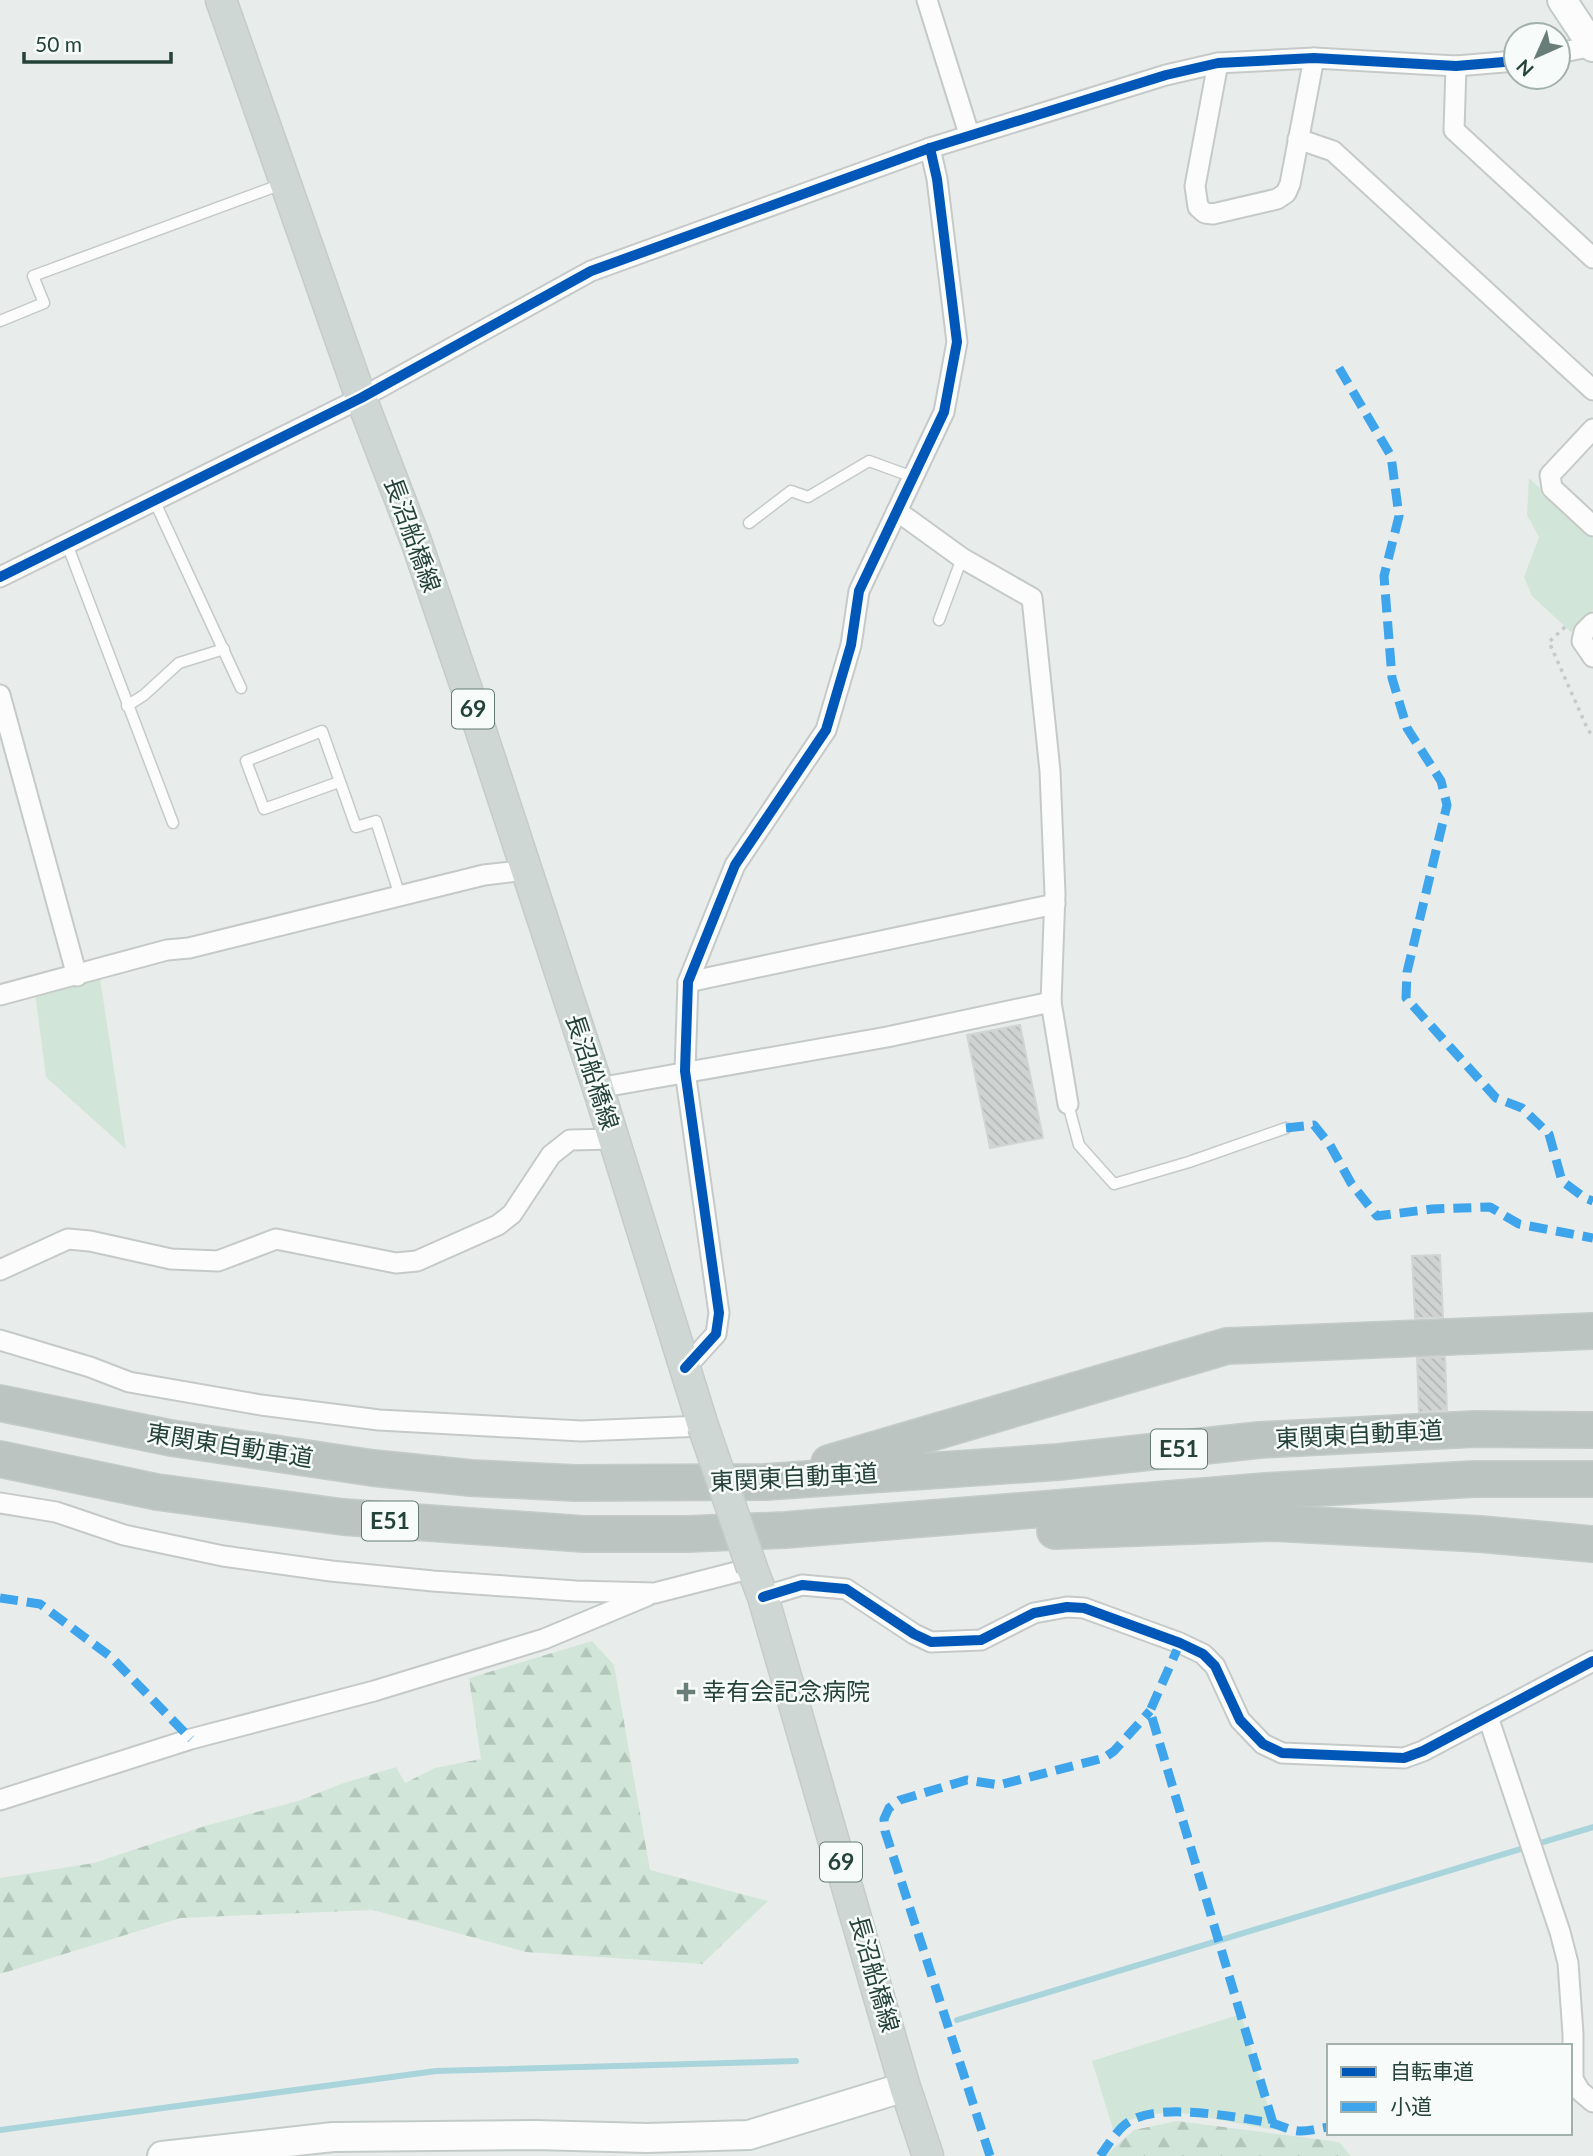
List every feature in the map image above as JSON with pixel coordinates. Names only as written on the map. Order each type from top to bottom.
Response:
[{"type":"highway","points":[[765,1482],[1227,1346],[1593,1331]]},
{"type":"highway","points":[[0,1393],[171,1438]]},
{"type":"highway","name":"東関東自動車道","points":[[0,1403],[171,1438],[373,1468],[471,1478],[600,1483],[765,1482],[1058,1462],[1259,1440],[1475,1429],[1593,1430]]},
{"type":"highway","name":"東関東自動車道","points":[[0,1459],[157,1492],[343,1517],[584,1534],[785,1530],[1266,1491],[1474,1479],[1593,1479]]},
{"type":"highway","points":[[785,1530],[876,1537],[1275,1523],[1480,1534],[1593,1544]]},
{"type":"main road","name":"長沼船橋線","points":[[221,0],[361,398],[416,541],[527,870],[703,1426],[763,1597],[905,2087],[928,2156]]},
{"type":"street","points":[[927,0],[969,134]]},
{"type":"street","points":[[1562,0],[1593,46],[1572,50]]},
{"type":"street","points":[[1218,64],[1195,186],[1198,207],[1205,213],[1213,214],[1277,199],[1286,193],[1314,58]]},
{"type":"street","points":[[0,577],[361,398],[591,271],[969,134],[1166,75],[1218,64],[1314,58],[1456,66],[1502,62]]},
{"type":"street","points":[[1456,66],[1454,130],[1593,258]]},
{"type":"street","points":[[1298,139],[1333,151],[1593,390]]},
{"type":"street","points":[[685,1368],[716,1334],[719,1313],[685,1071],[688,982],[735,865],[827,730],[851,645],[859,591],[944,412],[957,342],[937,179],[930,148]]},
{"type":"street","points":[[1593,429],[1550,475],[1552,488],[1593,526]]},
{"type":"street","points":[[897,510],[962,558],[1032,598],[1050,771],[1055,904],[1051,1002],[1068,1104]]},
{"type":"street","points":[[1593,623],[1584,632],[1582,641],[1593,657]]},
{"type":"street","points":[[0,695],[77,976]]},
{"type":"street","points":[[0,995],[167,950],[189,948],[484,875],[527,870]]},
{"type":"street","points":[[688,982],[1055,904]]},
{"type":"street","points":[[598,1088],[887,1037],[1051,1002]]},
{"type":"street","points":[[0,1270],[68,1239],[90,1241],[171,1259],[218,1261],[276,1239],[396,1263],[417,1261],[498,1225],[512,1214],[551,1155],[570,1140],[614,1139]]},
{"type":"street","points":[[0,1340],[129,1382],[261,1405],[379,1420],[581,1431],[703,1426]]},
{"type":"street","points":[[0,1503],[55,1512],[124,1535],[211,1553],[331,1572],[576,1591],[654,1593]]},
{"type":"street","points":[[0,1800],[191,1739],[374,1691],[544,1639],[654,1593],[752,1568]]},
{"type":"street","points":[[763,1597],[802,1585],[846,1589],[914,1634],[931,1642],[981,1640],[1034,1613],[1067,1607],[1084,1608],[1203,1654],[1215,1666],[1240,1720],[1263,1744],[1282,1753],[1404,1758],[1423,1751],[1593,1661]]},
{"type":"street","points":[[1488,1717],[1568,1963],[1573,2085],[1593,2102]]},
{"type":"street","points":[[162,2156],[535,2135],[647,2138],[748,2135],[905,2087]]},
{"type":"lane","points":[[0,321],[44,303],[33,276],[285,182]]},
{"type":"lane","points":[[749,523],[791,491],[808,497],[869,461],[913,477]]},
{"type":"lane","points":[[154,500],[241,688]]},
{"type":"lane","points":[[66,544],[173,823]]},
{"type":"lane","points":[[939,620],[962,558]]},
{"type":"lane","points":[[127,706],[144,695],[178,663],[224,649]]},
{"type":"lane","points":[[340,782],[264,809],[246,761],[322,731],[356,827],[376,821],[400,896]]},
{"type":"lane","points":[[1068,1104],[1079,1145],[1114,1184],[1189,1163],[1286,1128]]},
{"type":"path","points":[[1571,621],[1549,642],[1593,736]]},
{"type":"green space","points":[[1529,478],[1593,538],[1593,610],[1571,632],[1532,596],[1524,577],[1539,537],[1527,515]]},
{"type":"green space","points":[[100,978],[126,1149],[46,1077],[35,993]]},
{"type":"green space","points":[[592,1641],[614,1665],[650,1870],[768,1901],[702,1964],[526,1952],[373,1910],[180,1918],[0,1974],[0,1878],[94,1863],[205,1826],[298,1801],[396,1767],[405,1783],[435,1768],[481,1759],[469,1678]]},
{"type":"green space","points":[[1241,2014],[1275,2130],[1178,2112],[1141,2115],[1113,2129],[1092,2061]]},
{"type":"green space","points":[[1177,2121],[1339,2142],[1351,2156],[1105,2156],[1134,2130]]},
{"type":"building","points":[[1020,1025],[1043,1138],[990,1148],[967,1035]]},
{"type":"building","points":[[1440,1255],[1443,1317],[1415,1318],[1412,1256]]},
{"type":"building","points":[[1445,1357],[1447,1410],[1419,1412],[1417,1358]]},
{"type":"waterway","points":[[957,2020],[1593,1827]]},
{"type":"waterway","points":[[0,2130],[436,2071],[796,2061]]},
{"type":"marked path","points":[[1339,368],[1391,456],[1399,516],[1384,576],[1392,678],[1407,728],[1441,781],[1447,805],[1407,972],[1406,998],[1496,1098],[1522,1108],[1549,1134],[1562,1181],[1593,1201]]},
{"type":"marked path","points":[[1286,1128],[1314,1125],[1330,1145],[1351,1183],[1377,1216],[1432,1209],[1490,1207],[1519,1224],[1593,1238]]},
{"type":"marked path","points":[[0,1598],[40,1604],[111,1657],[191,1739]]},
{"type":"marked path","points":[[1180,1643],[1150,1711],[1273,2123]]},
{"type":"marked path","points":[[990,2156],[885,1831],[884,1819],[889,1808],[900,1800],[967,1780],[999,1785],[1104,1758],[1114,1751],[1150,1711]]},
{"type":"marked path","points":[[1100,2156],[1127,2123],[1145,2115],[1162,2112],[1220,2115],[1271,2123],[1298,2131],[1327,2127]]},
{"type":"cycle path","points":[[0,577],[361,398],[591,271],[930,148],[1166,75],[1218,63],[1314,58],[1456,66],[1502,62]]},
{"type":"cycle path","points":[[685,1368],[716,1334],[719,1313],[685,1071],[688,982],[735,865],[826,730],[851,645],[859,591],[944,412],[957,342],[937,179],[930,148]]},
{"type":"cycle path","points":[[763,1597],[802,1585],[846,1589],[914,1634],[931,1642],[981,1640],[1034,1613],[1067,1607],[1084,1608],[1203,1654],[1215,1666],[1240,1720],[1263,1744],[1282,1753],[1404,1758],[1423,1751],[1593,1661]]},
{"type":"place","name":"幸有会記念病院","points":[[686,1692]]}]
